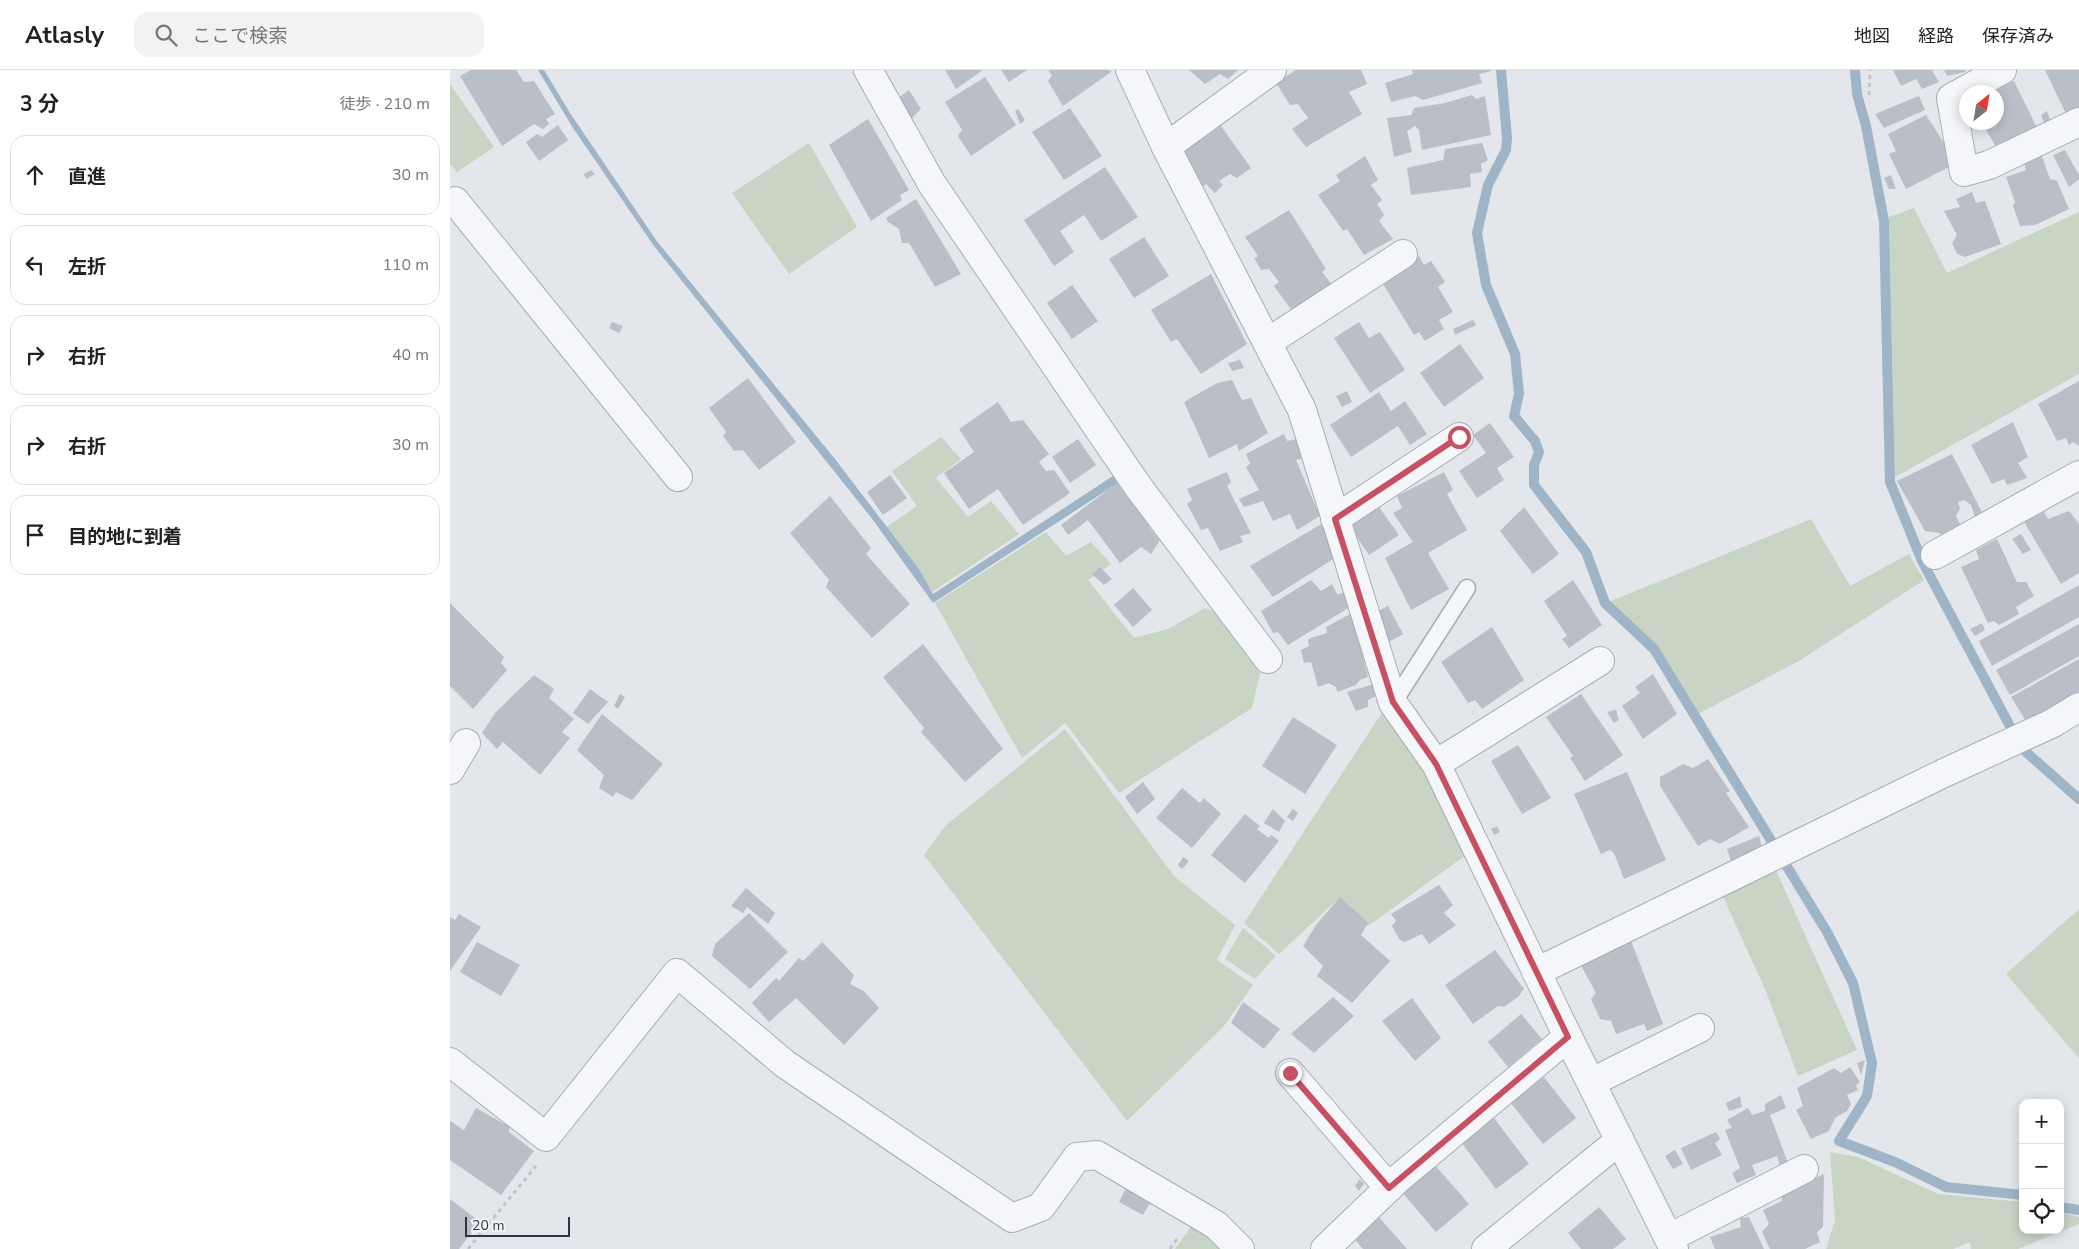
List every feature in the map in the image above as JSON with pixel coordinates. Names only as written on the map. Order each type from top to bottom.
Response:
[{"type":"street","points":[[868,70],[932,184],[1139,488],[1268,659]]},
{"type":"street","points":[[1130,70],[1166,146],[1302,410],[1393,702],[1436,764],[1536,972],[1671,1244],[1804,1168]]},
{"type":"street","points":[[1166,146],[1272,70]]},
{"type":"street","points":[[2002,70],[1951,98],[1964,172],[1989,165],[2079,122]]},
{"type":"street","points":[[452,195],[678,477]]},
{"type":"street","points":[[1268,342],[1403,254]]},
{"type":"street","points":[[1335,519],[1459,437]]},
{"type":"street","points":[[1935,555],[2079,475]]},
{"type":"street","points":[[1436,764],[1600,661]]},
{"type":"street","points":[[1536,972],[1935,777],[2053,723],[2079,708]]},
{"type":"street","points":[[450,770],[466,743]]},
{"type":"street","points":[[450,1062],[546,1137],[676,972],[785,1064],[1012,1218],[1041,1207],[1077,1157],[1097,1155],[1216,1225],[1240,1249]]},
{"type":"street","points":[[1592,1082],[1700,1028]]},
{"type":"street","points":[[1325,1249],[1389,1188],[1568,1037]]},
{"type":"street","points":[[1290,1073],[1389,1188]]},
{"type":"street","points":[[1486,1249],[1620,1140]]},
{"type":"lane","points":[[1393,702],[1467,588]]},
{"type":"path","points":[[1869,95],[1870,70]]},
{"type":"path","points":[[468,1249],[538,1163],[546,1137]]},
{"type":"green space","points":[[450,84],[494,147],[457,172],[450,164]]},
{"type":"green space","points":[[809,143],[857,227],[789,274],[732,193]]},
{"type":"green space","points":[[1914,208],[1947,273],[2079,212],[2079,374],[1895,477],[1889,217]]},
{"type":"green space","points":[[941,437],[961,459],[936,478],[968,517],[991,501],[1019,534],[932,592],[885,528],[917,506],[892,471]]},
{"type":"green space","points":[[1811,519],[1850,586],[1909,554],[1924,580],[1799,661],[1698,714],[1658,650],[1609,602]]},
{"type":"green space","points":[[1046,532],[1066,556],[1091,542],[1111,564],[1088,580],[1134,638],[1168,629],[1205,608],[1220,614],[1261,670],[1252,708],[1119,793],[1065,723],[1022,758],[935,603]]},
{"type":"green space","points":[[1385,708],[1433,787],[1466,855],[1368,926],[1337,900],[1279,954],[1244,923]]},
{"type":"green space","points":[[1065,729],[1174,876],[1235,925],[1217,960],[1253,985],[1224,1026],[1127,1121],[924,855],[946,825]]},
{"type":"green space","points":[[1774,866],[1857,1050],[1798,1076],[1765,989],[1720,890]]},
{"type":"green space","points":[[2079,909],[2079,1058],[2006,974]]},
{"type":"green space","points":[[1243,928],[1276,956],[1255,979],[1225,959]]},
{"type":"green space","points":[[1830,1152],[1858,1157],[1938,1194],[2019,1202],[2019,1234],[2055,1234],[2018,1249],[1971,1249],[1970,1242],[1953,1249],[1826,1249],[1835,1220]]},
{"type":"green space","points":[[2064,1213],[2079,1217],[2079,1224],[2064,1230]]},
{"type":"green space","points":[[1193,1224],[1227,1249],[1175,1249]]},
{"type":"water","points":[[538,70],[544,70],[570,113],[656,240],[835,459],[919,569],[933,594],[1116,474],[1121,481],[933,603],[870,516],[654,246],[573,128]]},
{"type":"building","points":[[471,70],[516,70],[524,82],[534,81],[555,114],[546,119],[549,124],[543,129],[534,124],[502,146],[460,76]]},
{"type":"building","points":[[945,70],[983,70],[956,89]]},
{"type":"building","points":[[1001,70],[1027,70],[1009,82]]},
{"type":"building","points":[[1048,70],[1109,70],[1111,72],[1063,106],[1048,81],[1052,75]]},
{"type":"building","points":[[1189,70],[1238,70],[1228,79],[1220,74],[1205,84]]},
{"type":"building","points":[[1296,70],[1361,70],[1367,84],[1349,92],[1362,114],[1306,147],[1292,129],[1308,118],[1298,104],[1290,105],[1276,83]]},
{"type":"building","points":[[1412,70],[1491,71],[1479,74],[1482,83],[1423,100],[1415,96],[1391,102],[1385,83],[1413,74]]},
{"type":"building","points":[[1893,70],[1934,70],[1932,71],[1939,82],[1922,89],[1916,79],[1901,86]]},
{"type":"building","points":[[1944,70],[1965,70],[1966,72],[1947,76]]},
{"type":"building","points":[[2045,70],[2079,70],[2079,108],[2067,116]]},
{"type":"building","points":[[985,77],[1016,125],[971,156],[958,136],[962,130],[945,102]]},
{"type":"building","points":[[2014,81],[2037,128],[1996,147],[1986,130],[2004,130],[2004,86]]},
{"type":"building","points":[[909,90],[921,109],[911,119],[897,99]]},
{"type":"building","points":[[1472,95],[1476,99],[1485,96],[1491,135],[1422,150],[1419,130],[1415,126],[1407,131],[1412,152],[1394,157],[1387,118],[1411,115],[1414,108],[1445,103]]},
{"type":"building","points":[[1919,96],[1925,110],[1884,128],[1875,114]]},
{"type":"building","points":[[1070,108],[1102,156],[1064,180],[1032,132]]},
{"type":"building","points":[[1018,109],[1025,120],[1020,124],[1015,111]]},
{"type":"building","points":[[2047,111],[2052,125],[2046,127],[2041,115]]},
{"type":"building","points":[[1926,115],[1944,143],[1949,167],[1906,189],[1889,154],[1896,151],[1888,134]]},
{"type":"building","points":[[868,119],[909,190],[900,195],[902,200],[871,221],[829,145]]},
{"type":"building","points":[[558,125],[568,140],[539,161],[526,142],[537,134],[542,137]]},
{"type":"building","points":[[1221,126],[1251,168],[1237,178],[1230,174],[1219,181],[1223,185],[1215,193],[1206,184],[1201,188],[1182,153]]},
{"type":"building","points":[[1482,143],[1488,160],[1481,164],[1482,172],[1470,174],[1471,187],[1411,195],[1407,168],[1443,160],[1445,149]]},
{"type":"building","points":[[2065,150],[2079,175],[2079,179],[2069,187],[2053,155]]},
{"type":"building","points":[[1365,156],[1378,180],[1371,185],[1382,200],[1377,204],[1384,215],[1379,221],[1393,239],[1364,255],[1347,229],[1343,231],[1318,195],[1340,181],[1336,175]]},
{"type":"building","points":[[2042,156],[2050,179],[2057,181],[2069,209],[2035,225],[2020,226],[2013,206],[2015,202],[2006,177],[2026,170],[2024,163]]},
{"type":"building","points":[[1105,167],[1138,217],[1101,241],[1084,215],[1060,231],[1074,252],[1054,266],[1024,220]]},
{"type":"building","points":[[591,170],[595,174],[586,179],[584,174]]},
{"type":"building","points":[[1891,175],[1896,189],[1889,189],[1884,178]]},
{"type":"building","points":[[1972,192],[1976,203],[1985,201],[2001,244],[1965,257],[1957,254],[1952,243],[1957,235],[1944,211],[1960,207],[1956,199]]},
{"type":"building","points":[[916,199],[961,274],[935,287],[909,243],[902,243],[899,229],[888,222],[886,218]]},
{"type":"building","points":[[1289,210],[1326,269],[1322,272],[1333,286],[1293,312],[1274,286],[1279,282],[1269,269],[1261,270],[1254,258],[1258,256],[1245,237]]},
{"type":"building","points":[[1144,237],[1169,276],[1134,298],[1109,259]]},
{"type":"building","points":[[1419,256],[1424,265],[1431,261],[1445,282],[1438,287],[1453,312],[1439,320],[1444,329],[1425,341],[1419,332],[1414,335],[1380,279]]},
{"type":"building","points":[[1211,274],[1247,344],[1201,374],[1177,339],[1171,342],[1151,310]]},
{"type":"building","points":[[1072,285],[1098,321],[1072,339],[1047,303]]},
{"type":"building","points":[[1473,320],[1476,325],[1455,335],[1453,329]]},
{"type":"building","points":[[612,322],[623,326],[619,333],[609,328]]},
{"type":"building","points":[[1359,322],[1369,338],[1380,332],[1405,370],[1370,393],[1334,338]]},
{"type":"building","points":[[1460,344],[1484,378],[1444,407],[1420,373]]},
{"type":"building","points":[[1240,360],[1244,368],[1232,371],[1228,363]]},
{"type":"building","points":[[748,378],[796,442],[759,470],[743,450],[734,451],[723,436],[726,432],[709,408]]},
{"type":"building","points":[[1232,380],[1242,400],[1251,398],[1268,433],[1239,451],[1237,444],[1209,458],[1184,402],[1217,383]]},
{"type":"building","points":[[2079,381],[2079,446],[2073,442],[2069,445],[2066,438],[2057,441],[2038,404]]},
{"type":"building","points":[[1347,391],[1352,402],[1342,407],[1336,396]]},
{"type":"building","points":[[1379,392],[1391,411],[1405,401],[1427,434],[1410,445],[1398,426],[1351,457],[1330,425]]},
{"type":"building","points":[[998,402],[1011,422],[1023,420],[1049,454],[1039,462],[1046,471],[1054,470],[1070,493],[1023,525],[998,489],[969,509],[944,473],[974,452],[959,429]]},
{"type":"building","points":[[2013,422],[2028,457],[2018,463],[2027,478],[2007,485],[2004,479],[1992,484],[1971,445]]},
{"type":"building","points":[[1490,423],[1514,457],[1497,468],[1504,480],[1477,498],[1459,471],[1486,453],[1473,435]]},
{"type":"building","points":[[1284,434],[1287,441],[1297,439],[1304,458],[1296,460],[1320,516],[1297,530],[1290,514],[1273,521],[1263,501],[1244,507],[1239,499],[1259,490],[1246,467],[1250,464],[1246,454]]},
{"type":"building","points":[[1078,439],[1096,465],[1070,483],[1052,457]]},
{"type":"building","points":[[1952,454],[1984,516],[1976,520],[1971,505],[1964,500],[1958,502],[1960,509],[1956,516],[1963,530],[1946,540],[1940,533],[1925,531],[1897,481]]},
{"type":"building","points":[[1227,472],[1231,482],[1227,486],[1251,533],[1240,536],[1243,542],[1220,551],[1208,528],[1201,530],[1187,504],[1192,500],[1187,489]]},
{"type":"building","points":[[1444,472],[1453,490],[1447,494],[1467,530],[1428,553],[1449,589],[1411,610],[1385,558],[1413,542],[1393,513],[1402,508],[1397,496]]},
{"type":"building","points":[[890,475],[907,498],[883,515],[867,492]]},
{"type":"building","points":[[1117,483],[1135,507],[1139,506],[1152,522],[1149,528],[1160,540],[1151,554],[1141,547],[1120,563],[1088,520],[1068,535],[1061,525]]},
{"type":"building","points":[[830,496],[871,548],[866,554],[910,604],[872,638],[826,587],[829,580],[790,533]]},
{"type":"building","points":[[1379,507],[1399,535],[1369,555],[1350,527]]},
{"type":"building","points":[[1524,507],[1559,554],[1533,574],[1500,531]]},
{"type":"building","points":[[2069,511],[2079,524],[2079,573],[2061,584],[2024,522],[2044,512],[2048,519]]},
{"type":"building","points":[[1325,522],[1335,558],[1273,597],[1250,566]]},
{"type":"building","points":[[2021,534],[2031,550],[2023,554],[2012,539]]},
{"type":"building","points":[[1997,539],[2017,582],[2026,582],[2034,596],[2016,607],[2019,614],[1999,625],[1994,621],[1988,623],[1961,567],[1979,559],[1976,550]]},
{"type":"building","points":[[1100,567],[1112,579],[1104,585],[1092,574]]},
{"type":"building","points":[[1311,580],[1321,591],[1332,584],[1337,594],[1344,593],[1350,607],[1288,645],[1278,632],[1273,633],[1261,611]]},
{"type":"building","points":[[1573,580],[1602,625],[1569,648],[1562,639],[1567,636],[1544,601]]},
{"type":"building","points":[[2079,585],[2079,617],[1992,666],[1979,641]]},
{"type":"building","points":[[1133,588],[1152,610],[1133,627],[1114,605]]},
{"type":"building","points":[[450,603],[504,657],[501,663],[507,670],[473,709],[450,686]]},
{"type":"building","points":[[1388,606],[1403,634],[1387,643],[1372,614]]},
{"type":"building","points":[[1352,613],[1368,677],[1360,680],[1356,685],[1337,692],[1336,687],[1329,683],[1318,687],[1311,662],[1304,663],[1301,650],[1309,646],[1308,639],[1327,633],[1326,627]]},
{"type":"building","points":[[1982,623],[1985,630],[1975,636],[1970,629]]},
{"type":"building","points":[[2079,624],[2079,656],[2010,695],[1996,670]]},
{"type":"building","points":[[1492,627],[1524,680],[1482,709],[1475,700],[1468,703],[1441,662]]},
{"type":"building","points":[[923,644],[1003,749],[965,782],[921,732],[924,728],[883,677]]},
{"type":"building","points":[[2079,659],[2079,691],[2026,721],[2011,697]]},
{"type":"building","points":[[1653,674],[1677,714],[1643,739],[1622,706],[1640,693],[1635,687]]},
{"type":"building","points":[[534,675],[554,689],[549,698],[574,719],[562,732],[570,738],[540,775],[503,742],[497,749],[482,733],[495,713]]},
{"type":"building","points":[[1374,684],[1378,695],[1368,700],[1368,707],[1356,711],[1347,692]]},
{"type":"building","points":[[590,689],[608,702],[588,724],[573,713]]},
{"type":"building","points":[[620,694],[625,697],[618,709],[614,706]]},
{"type":"building","points":[[1581,694],[1623,755],[1585,781],[1570,758],[1573,756],[1546,717]]},
{"type":"building","points":[[1616,710],[1619,720],[1614,723],[1607,712]]},
{"type":"building","points":[[602,714],[663,764],[632,800],[616,792],[613,797],[599,788],[604,775],[577,750]]},
{"type":"building","points":[[1293,717],[1337,745],[1305,794],[1262,766]]},
{"type":"building","points":[[1518,745],[1551,798],[1522,814],[1491,761]]},
{"type":"building","points":[[1708,759],[1730,791],[1726,793],[1749,827],[1720,844],[1710,839],[1698,846],[1660,786],[1660,777],[1683,764],[1693,768]]},
{"type":"building","points":[[1627,772],[1666,860],[1624,879],[1614,853],[1610,850],[1601,854],[1574,794]]},
{"type":"building","points":[[1143,782],[1155,799],[1137,814],[1125,797]]},
{"type":"building","points":[[1182,788],[1200,803],[1204,798],[1221,814],[1192,848],[1156,818]]},
{"type":"building","points":[[1273,809],[1285,821],[1279,832],[1264,823]]},
{"type":"building","points":[[1293,809],[1298,813],[1293,821],[1287,817]]},
{"type":"building","points":[[1245,814],[1260,826],[1257,829],[1269,838],[1271,835],[1279,841],[1245,883],[1211,855]]},
{"type":"building","points":[[1497,826],[1500,832],[1494,835],[1491,829]]},
{"type":"building","points":[[1759,836],[1763,851],[1732,864],[1727,849]]},
{"type":"building","points":[[1183,857],[1189,861],[1182,869],[1178,865]]},
{"type":"building","points":[[1439,885],[1453,905],[1444,913],[1456,925],[1429,944],[1422,934],[1405,942],[1400,940],[1392,926],[1396,921],[1391,914]]},
{"type":"building","points":[[746,888],[775,913],[768,924],[747,907],[743,913],[731,906]]},
{"type":"building","points":[[1340,897],[1368,923],[1361,935],[1390,961],[1352,1003],[1317,976],[1323,966],[1303,946],[1316,925]]},
{"type":"building","points":[[749,913],[788,952],[750,989],[712,956],[715,944]]},
{"type":"building","points":[[459,914],[481,927],[450,971],[450,917],[455,920]]},
{"type":"building","points":[[1630,938],[1663,1024],[1647,1031],[1644,1024],[1616,1034],[1611,1021],[1600,1019],[1591,999],[1596,993],[1579,962]]},
{"type":"building","points":[[477,942],[520,965],[501,996],[460,972]]},
{"type":"building","points":[[822,942],[854,975],[850,984],[864,991],[879,1008],[844,1045],[796,998],[769,1022],[752,1003],[776,978],[779,981],[799,958],[803,961]]},
{"type":"building","points":[[1495,950],[1524,989],[1518,997],[1504,1007],[1498,1006],[1473,1024],[1445,985]]},
{"type":"building","points":[[1333,997],[1354,1016],[1314,1053],[1291,1034]]},
{"type":"building","points":[[1412,998],[1441,1038],[1415,1061],[1382,1021]]},
{"type":"building","points":[[1243,1002],[1280,1029],[1264,1049],[1231,1023]]},
{"type":"building","points":[[1521,1014],[1542,1039],[1508,1067],[1488,1042]]},
{"type":"building","points":[[1865,1060],[1861,1075],[1857,1063]]},
{"type":"building","points":[[1850,1067],[1860,1082],[1856,1085],[1858,1090],[1847,1095],[1851,1104],[1847,1111],[1835,1118],[1829,1131],[1811,1139],[1796,1110],[1803,1106],[1797,1088],[1834,1068],[1841,1073]]},
{"type":"building","points":[[1544,1077],[1576,1118],[1543,1144],[1511,1103]]},
{"type":"building","points":[[1781,1095],[1786,1108],[1770,1115],[1788,1163],[1780,1167],[1777,1156],[1752,1165],[1756,1175],[1737,1183],[1732,1173],[1740,1168],[1725,1130],[1732,1128],[1727,1120],[1748,1108],[1752,1115],[1765,1111],[1765,1104]]},
{"type":"building","points":[[1740,1096],[1742,1107],[1729,1111],[1726,1103]]},
{"type":"building","points":[[476,1108],[510,1127],[509,1132],[534,1151],[501,1195],[450,1160],[450,1121],[464,1130]]},
{"type":"building","points":[[1494,1118],[1529,1164],[1496,1189],[1461,1142]]},
{"type":"building","points":[[1716,1132],[1720,1139],[1715,1143],[1722,1155],[1691,1170],[1681,1148]]},
{"type":"building","points":[[1675,1150],[1683,1164],[1673,1169],[1665,1156]]},
{"type":"building","points":[[1433,1163],[1469,1204],[1436,1232],[1401,1191]]},
{"type":"building","points":[[1824,1174],[1823,1227],[1817,1232],[1820,1242],[1805,1249],[1770,1249],[1762,1232],[1769,1224],[1763,1210],[1782,1201],[1782,1195]]},
{"type":"building","points":[[1360,1179],[1364,1184],[1359,1191],[1355,1186]]},
{"type":"building","points":[[1128,1184],[1153,1198],[1143,1215],[1119,1202]]},
{"type":"building","points":[[450,1199],[480,1222],[459,1249],[450,1249]]},
{"type":"building","points":[[1599,1207],[1626,1239],[1613,1249],[1581,1249],[1568,1233]]},
{"type":"building","points":[[1377,1215],[1407,1249],[1363,1249],[1352,1236]]},
{"type":"building","points":[[1749,1217],[1764,1249],[1715,1249],[1710,1237],[1741,1227],[1740,1218]]},
{"type":"waterway","points":[[1501,70],[1507,138],[1506,150],[1488,185],[1477,233],[1486,285],[1515,354],[1519,394],[1514,416],[1535,441],[1539,452],[1534,465],[1534,485],[1586,552],[1605,603],[1654,649],[1827,932],[1853,983],[1872,1063],[1867,1096],[1839,1141],[1895,1162],[1946,1187],[2019,1195]]},
{"type":"waterway","points":[[1855,70],[1857,94],[1866,126],[1884,221],[1890,482],[1922,561],[2012,730],[2026,752],[2079,799]]},
{"type":"waterway","points":[[2064,1208],[2079,1210]]},
{"type":"route","points":[[1290,1073],[1389,1188],[1568,1037],[1436,764],[1393,702],[1335,519],[1459,437]]}]
